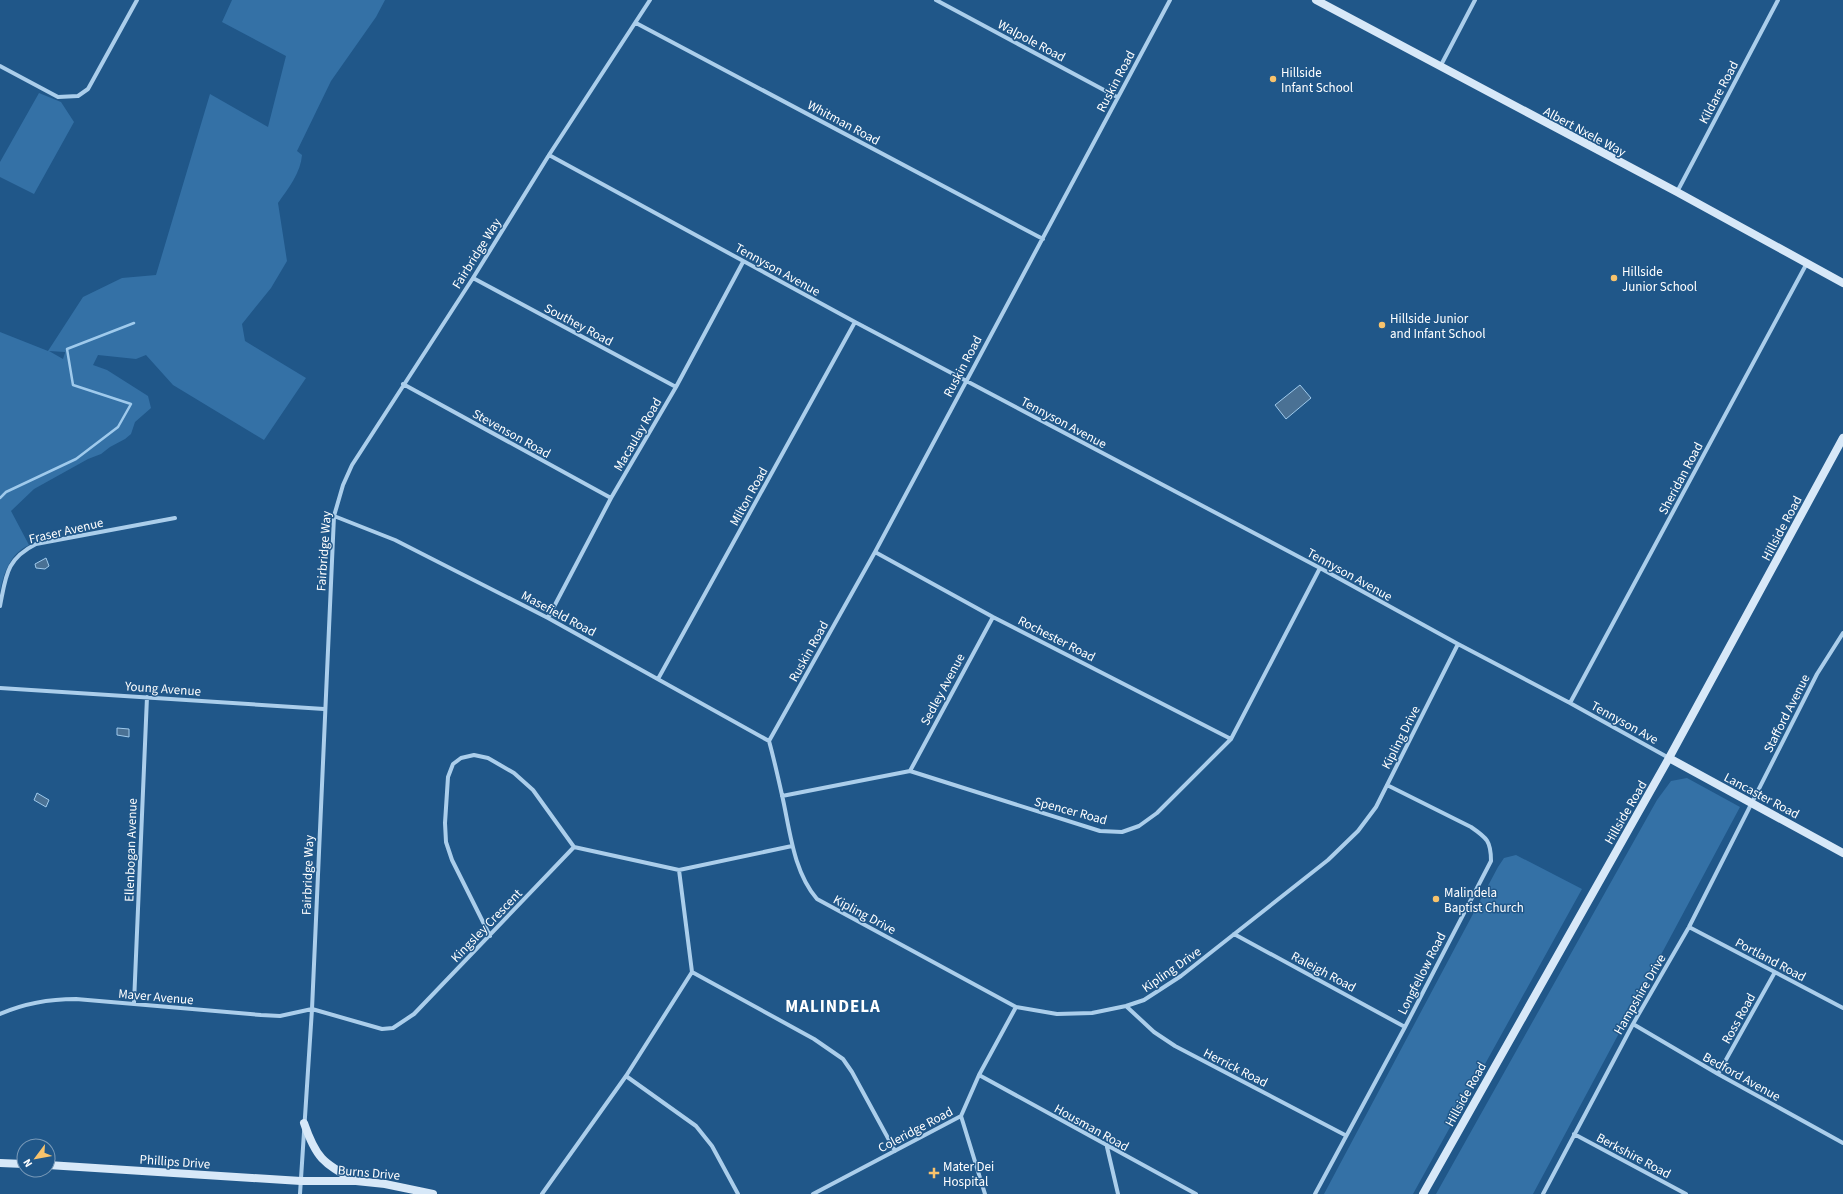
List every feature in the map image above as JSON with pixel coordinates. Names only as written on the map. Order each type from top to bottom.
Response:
[{"type":"main road","name":"Albert Nxele Way","points":[[1316,0],[1439,67],[1677,192],[1843,283]]},
{"type":"main road","name":"Hillside Road","points":[[1423,1194],[1669,758],[1843,438]]},
{"type":"main road","name":"Lancaster Road","points":[[1669,758],[1843,853]]},
{"type":"main road","points":[[304,1123],[311,1143],[322,1160],[356,1181]]},
{"type":"main road","points":[[1,1161],[16,1163]]},
{"type":"main road","name":"Phillips Drive","points":[[56,1166],[301,1181]]},
{"type":"main road","name":"Burns Drive","points":[[301,1181],[356,1181],[385,1184],[433,1194]]},
{"type":"street","points":[[0,66],[58,97],[78,96],[88,89],[138,0]]},
{"type":"street","name":"Fairbridge Way","points":[[300,1194],[312,1009],[324,709],[334,516],[343,485],[352,465],[403,384],[473,278],[549,155],[650,0]]},
{"type":"street","name":"Walpole Road","points":[[936,0],[1117,97]]},
{"type":"street","name":"Ruskin Road","points":[[769,740],[875,552],[965,381],[1170,0]]},
{"type":"street","points":[[1439,67],[1475,0]]},
{"type":"street","name":"Kildare Road","points":[[1677,192],[1778,0]]},
{"type":"street","name":"Whitman Road","points":[[636,23],[1042,239]]},
{"type":"street","name":"Tennyson Avenue","points":[[549,155],[743,262],[1320,568],[1458,644],[1570,703]]},
{"type":"street","name":"Macaulay Road","points":[[548,618],[611,498],[676,387],[743,262]]},
{"type":"street","name":"Sheridan Road","points":[[1570,703],[1807,263]]},
{"type":"street","name":"Southey Road","points":[[473,278],[676,387]]},
{"type":"street","name":"Milton Road","points":[[658,679],[855,322]]},
{"type":"street","name":"Stevenson Road","points":[[403,384],[611,498]]},
{"type":"street","name":"Masefield Road","points":[[334,516],[395,540],[548,618],[769,740]]},
{"type":"street","name":"Fraser Avenue","points":[[0,606],[5,579],[12,561],[23,551],[36,544],[175,518]]},
{"type":"street","name":"Rochester Road","points":[[875,552],[992,617],[1231,740]]},
{"type":"street","name":"Spencer Road","points":[[782,796],[910,771],[1100,831],[1122,832],[1139,826],[1157,813],[1231,740],[1320,568]]},
{"type":"street","name":"Sedley Avenue","points":[[910,771],[992,617]]},
{"type":"street","name":"Stafford Avenue","points":[[1750,803],[1817,674],[1843,633]]},
{"type":"street","name":"Kipling Drive","points":[[769,740],[792,846],[810,891],[823,904],[1016,1007],[1057,1014],[1092,1013],[1126,1006],[1144,1000],[1159,992],[1328,860],[1358,831],[1376,806],[1458,644]]},
{"type":"street","name":"Young Avenue","points":[[0,688],[324,709]]},
{"type":"street","name":"Ellenbogan Avenue","points":[[134,1003],[147,697]]},
{"type":"street","name":"Tennyson Ave","points":[[1570,703],[1669,758]]},
{"type":"street","points":[[490,936],[452,860],[446,842],[445,823],[448,777],[453,764],[461,758],[474,755],[488,758],[514,773],[533,790],[574,848],[679,870],[792,846]]},
{"type":"street","name":"Longfellow Road","points":[[1315,1194],[1345,1135],[1405,1027],[1491,861],[1491,847],[1484,836],[1470,827],[1387,785]]},
{"type":"street","name":"Hampshire Drive","points":[[1543,1194],[1633,1024],[1689,927],[1750,803]]},
{"type":"street","name":"Kingsley Crescent","points":[[312,1009],[382,1030],[393,1028],[414,1014],[574,848]]},
{"type":"street","points":[[542,1194],[626,1076],[692,972],[679,870]]},
{"type":"street","name":"Portland Road","points":[[1689,927],[1843,1008]]},
{"type":"street","name":"Raleigh Road","points":[[1234,934],[1405,1027]]},
{"type":"street","points":[[692,972],[814,1039],[843,1059],[852,1072],[896,1151]]},
{"type":"street","name":"Ross Road","points":[[1718,1074],[1775,972]]},
{"type":"street","name":"Maver Avenue","points":[[0,1014],[30,1004],[54,999],[134,1003],[273,1016],[312,1009]]},
{"type":"street","name":"Herrick Road","points":[[1126,1006],[1154,1032],[1175,1046],[1345,1135]]},
{"type":"street","name":"Coleridge Road","points":[[813,1194],[961,1116],[979,1075],[1016,1007]]},
{"type":"street","name":"Bedford Avenue","points":[[1633,1024],[1718,1074],[1843,1143]]},
{"type":"street","name":"Housman Road","points":[[979,1075],[1107,1147],[1196,1194]]},
{"type":"street","points":[[626,1076],[696,1126],[712,1146],[738,1194]]},
{"type":"street","points":[[961,1116],[985,1194]]},
{"type":"street","name":"Berkshire Road","points":[[1574,1134],[1686,1194]]},
{"type":"street","points":[[1107,1147],[1118,1194]]},
{"type":"shaded area","points":[[232,0],[385,0],[376,17],[331,81],[297,151],[302,155],[299,168],[286,192],[278,203],[287,261],[271,288],[242,324],[245,341],[306,378],[264,440],[173,385],[146,355],[136,359],[98,355],[93,365],[107,370],[148,396],[151,408],[135,422],[131,434],[125,439],[101,454],[88,459],[34,489],[11,511],[29,545],[17,553],[9,564],[0,592],[0,332],[48,351],[83,297],[122,278],[156,275],[210,94],[268,127],[286,56],[222,22]],"holes":[[[49,351],[65,352],[63,359]]]},
{"type":"shaded area","points":[[39,93],[61,102],[74,122],[34,194],[0,177],[0,162]]},
{"type":"shaded area","points":[[1300,385],[1311,398],[1286,419],[1275,405]]},
{"type":"shaded area","points":[[46,558],[49,566],[45,569],[36,568],[35,564]]},
{"type":"shaded area","points":[[117,728],[129,729],[129,737],[117,735]]},
{"type":"shaded area","points":[[1687,778],[1740,807],[1533,1194],[1436,1194],[1657,800],[1671,781]]},
{"type":"shaded area","points":[[37,793],[49,800],[46,807],[34,800]]},
{"type":"shaded area","points":[[1516,855],[1582,889],[1413,1194],[1324,1194],[1498,867],[1504,858]]},
{"type":"waterway","points":[[0,498],[6,492],[76,459],[118,427],[131,404],[73,385],[67,349],[134,323]]},
{"type":"place","name":"Hillside Infant School","points":[[1273,79]]},
{"type":"place","name":"Hillside Junior School","points":[[1614,278]]},
{"type":"place","name":"Hillside Junior and Infant School","points":[[1382,325]]},
{"type":"place","name":"Malindela Baptist Church","points":[[1436,899]]},
{"type":"place","name":"Mater Dei Hospital","points":[[934,1173]]},
{"type":"district","name":"MALINDELA","points":[[833,1006]]}]
